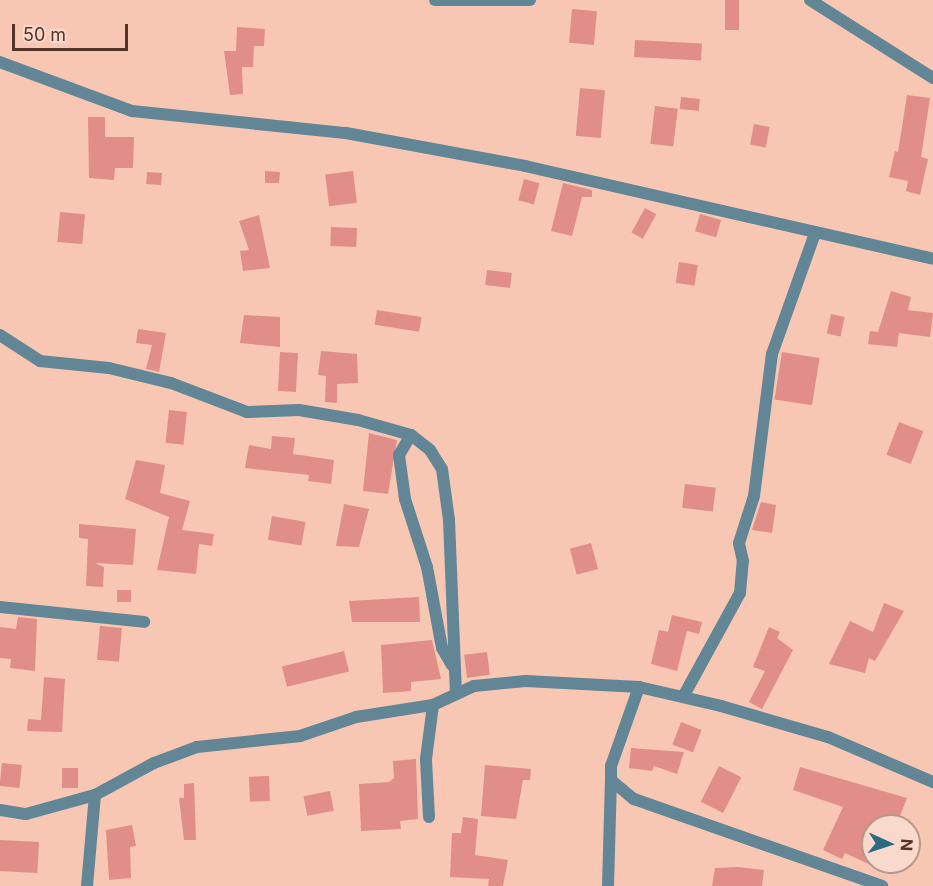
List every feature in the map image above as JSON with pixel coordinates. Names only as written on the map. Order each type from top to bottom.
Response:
[{"type":"street","points":[[435,0],[530,0]]},
{"type":"street","points":[[810,0],[933,78]]},
{"type":"street","points":[[0,62],[132,111],[346,133],[560,174],[933,259]]},
{"type":"street","points":[[683,697],[740,593],[741,534],[754,496],[772,354],[815,233]]},
{"type":"street","points":[[0,335],[40,361],[109,368],[171,383],[247,412],[299,410],[411,435],[430,450],[442,469],[449,520],[453,668],[456,694]]},
{"type":"street","points":[[411,435],[399,455],[405,499],[427,567],[442,648],[453,668]]},
{"type":"street","points":[[0,607],[144,621]]},
{"type":"street","points":[[0,810],[26,814],[95,795],[154,763],[197,747],[300,736],[356,717],[433,705],[474,686],[526,681],[639,687],[683,697],[828,737],[933,782]]},
{"type":"street","points":[[608,886],[611,766],[639,687]]},
{"type":"street","points":[[429,817],[426,759],[433,705]]},
{"type":"street","points":[[611,780],[634,799],[882,886]]},
{"type":"street","points":[[87,886],[95,795]]},
{"type":"building","points":[[725,0],[739,0],[739,30],[725,30]]},
{"type":"building","points":[[572,9],[597,11],[594,45],[569,43]]},
{"type":"building","points":[[237,27],[265,29],[264,46],[254,46],[253,67],[242,67],[243,94],[230,95],[224,51],[236,51]]},
{"type":"building","points":[[635,40],[702,44],[701,60],[634,57]]},
{"type":"building","points":[[580,88],[605,90],[601,138],[576,136]]},
{"type":"building","points":[[907,95],[930,98],[921,157],[928,159],[920,195],[906,191],[908,181],[889,177],[895,151],[898,152]]},
{"type":"building","points":[[681,97],[700,99],[699,111],[680,109]]},
{"type":"building","points":[[655,106],[678,109],[673,147],[650,144]]},
{"type":"building","points":[[88,117],[105,117],[105,137],[134,137],[133,168],[115,168],[114,180],[89,178]]},
{"type":"building","points":[[754,124],[770,127],[766,148],[750,145]]},
{"type":"building","points":[[265,171],[280,172],[279,183],[265,183]]},
{"type":"building","points":[[353,171],[357,203],[329,206],[325,174]]},
{"type":"building","points":[[147,172],[162,173],[161,185],[146,184]]},
{"type":"building","points":[[524,179],[539,183],[534,204],[518,200]]},
{"type":"building","points":[[563,183],[592,190],[592,197],[582,197],[572,236],[551,231]]},
{"type":"building","points":[[645,208],[656,214],[643,239],[631,232]]},
{"type":"building","points":[[60,212],[85,214],[82,244],[57,242]]},
{"type":"building","points":[[700,214],[721,220],[716,237],[695,231]]},
{"type":"building","points":[[259,215],[270,268],[243,271],[240,251],[249,250],[239,221]]},
{"type":"building","points":[[331,227],[357,228],[356,247],[330,246]]},
{"type":"building","points":[[679,262],[698,265],[694,286],[676,283]]},
{"type":"building","points":[[487,270],[512,273],[510,288],[485,285]]},
{"type":"building","points":[[891,291],[911,297],[908,310],[933,313],[930,337],[899,333],[897,347],[868,344],[870,331],[878,332]]},
{"type":"building","points":[[377,310],[421,317],[419,332],[375,325]]},
{"type":"building","points":[[831,314],[845,317],[841,336],[827,334]]},
{"type":"building","points":[[244,315],[280,317],[280,347],[240,343]]},
{"type":"building","points":[[138,329],[166,333],[159,372],[146,369],[152,345],[136,343]]},
{"type":"building","points":[[321,351],[357,354],[358,383],[337,384],[337,403],[325,402],[326,376],[318,375]]},
{"type":"building","points":[[280,352],[298,353],[296,392],[278,391]]},
{"type":"building","points":[[782,352],[820,358],[812,405],[774,399]]},
{"type":"building","points":[[169,410],[187,412],[183,445],[166,443]]},
{"type":"building","points":[[899,422],[923,431],[911,464],[886,455]]},
{"type":"building","points":[[369,433],[397,440],[388,494],[363,491]]},
{"type":"building","points":[[272,436],[295,438],[293,454],[334,460],[331,484],[308,481],[309,475],[245,468],[249,445],[271,449]]},
{"type":"building","points":[[136,460],[165,465],[160,493],[190,501],[182,530],[214,534],[212,546],[199,544],[196,574],[157,570],[169,517],[125,499]]},
{"type":"building","points":[[685,484],[716,488],[713,512],[682,508]]},
{"type":"building","points":[[761,502],[776,505],[772,533],[752,530]]},
{"type":"building","points":[[344,504],[369,509],[359,547],[336,546]]},
{"type":"building","points":[[272,516],[305,522],[301,546],[268,540]]},
{"type":"building","points":[[79,524],[136,529],[133,565],[95,563],[104,567],[103,587],[86,586],[88,539],[79,538]]},
{"type":"building","points":[[591,543],[598,569],[577,575],[570,549]]},
{"type":"building","points":[[117,590],[131,590],[131,602],[117,602]]},
{"type":"building","points":[[419,597],[420,622],[352,622],[349,601]]},
{"type":"building","points":[[884,603],[904,611],[875,661],[869,658],[865,673],[829,664],[850,621],[873,632]]},
{"type":"building","points":[[672,615],[702,622],[699,634],[687,631],[677,671],[651,664],[659,630],[668,632]]},
{"type":"building","points":[[18,617],[37,619],[35,671],[10,668],[11,659],[0,658],[0,627],[16,629]]},
{"type":"building","points":[[100,626],[122,628],[119,662],[97,660]]},
{"type":"building","points":[[769,627],[780,632],[777,638],[793,650],[762,709],[749,702],[765,671],[753,667]]},
{"type":"building","points":[[432,640],[441,679],[411,682],[411,691],[383,693],[381,645]]},
{"type":"building","points":[[344,651],[349,671],[287,687],[282,666]]},
{"type":"building","points":[[487,652],[490,675],[467,678],[464,655]]},
{"type":"building","points":[[44,677],[65,679],[62,732],[27,731],[28,719],[41,720]]},
{"type":"building","points":[[681,722],[702,730],[693,752],[672,744]]},
{"type":"building","points":[[631,748],[684,752],[677,774],[654,766],[652,771],[629,768]]},
{"type":"building","points":[[416,759],[418,819],[400,821],[401,829],[361,831],[359,784],[389,782],[394,778],[393,761]]},
{"type":"building","points":[[2,763],[22,765],[19,788],[0,786]]},
{"type":"building","points":[[485,765],[531,769],[530,780],[523,780],[516,819],[481,816]]},
{"type":"building","points":[[719,766],[741,777],[723,813],[701,802]]},
{"type":"building","points":[[800,767],[907,798],[901,814],[861,814],[861,860],[845,853],[842,859],[823,850],[843,807],[793,790]]},
{"type":"building","points":[[62,768],[78,768],[78,788],[62,788]]},
{"type":"building","points":[[269,776],[270,801],[250,802],[249,777]]},
{"type":"building","points":[[194,783],[196,840],[184,840],[179,798],[184,798],[184,784]]},
{"type":"building","points":[[330,791],[334,811],[307,816],[303,796]]},
{"type":"building","points":[[463,817],[478,819],[475,855],[508,860],[503,886],[488,886],[489,879],[450,877],[452,833],[461,833]]},
{"type":"building","points":[[132,825],[136,846],[130,847],[131,878],[109,880],[106,830]]},
{"type":"building","points":[[0,840],[39,842],[37,873],[0,871]]},
{"type":"building","points":[[738,867],[764,870],[762,886],[712,886],[715,868]]}]
